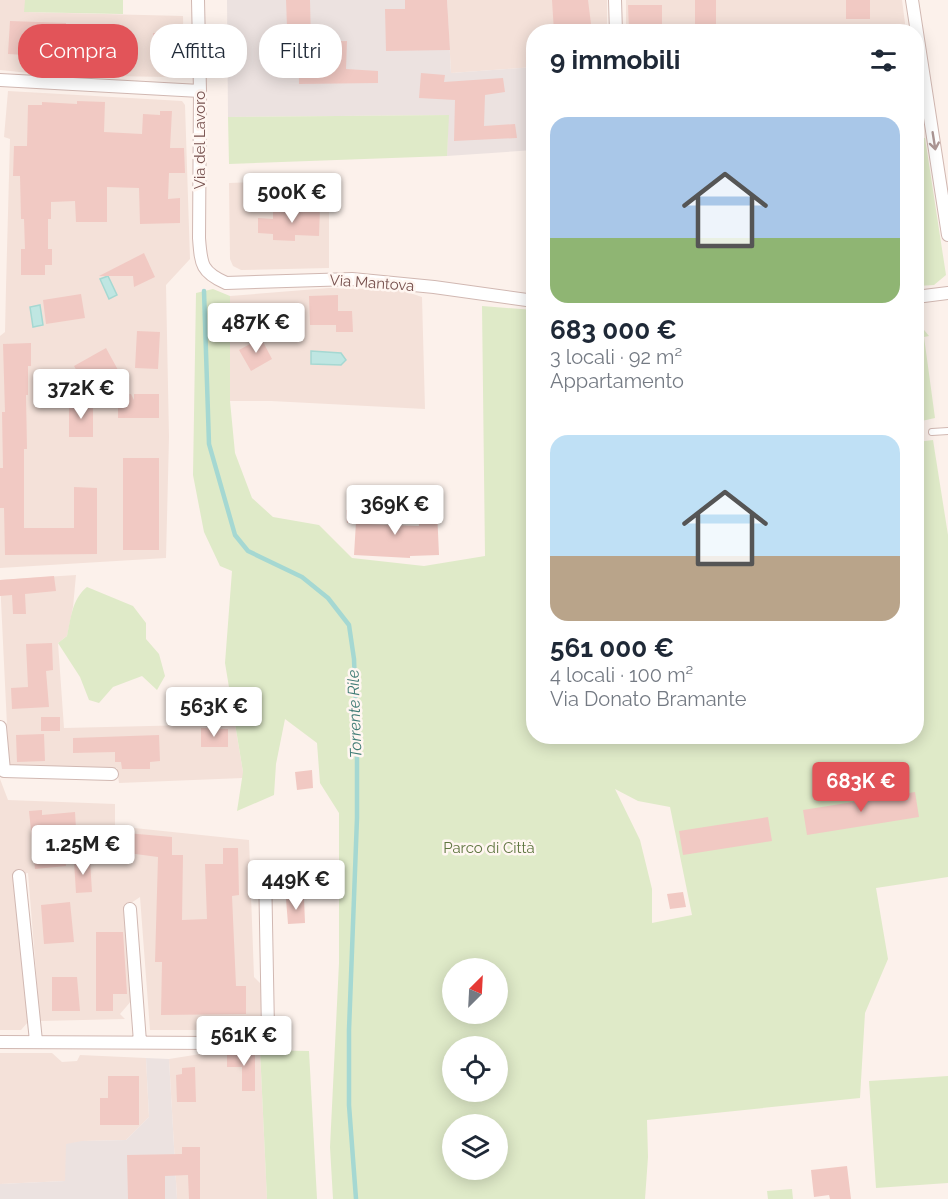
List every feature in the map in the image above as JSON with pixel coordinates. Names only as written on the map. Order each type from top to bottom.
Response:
[{"type":"street","name":"Via del Lavoro","points":[[198,0],[201,262],[211,276]]},
{"type":"street","points":[[615,0],[616,24]]},
{"type":"street","points":[[912,0],[916,24]]},
{"type":"street","points":[[924,78],[948,235]]},
{"type":"street","points":[[0,90],[0,80],[200,91]]},
{"type":"street","name":"Via Mantova","points":[[211,276],[226,283],[352,279],[434,287],[526,300]]},
{"type":"street","points":[[924,296],[948,293]]},
{"type":"street","points":[[0,727],[4,771],[112,774]]},
{"type":"street","points":[[0,1042],[216,1043],[257,1039],[268,1030],[265,869]]},
{"type":"street","points":[[19,876],[36,1041]]},
{"type":"street","points":[[130,909],[140,1042]]},
{"type":"lane","points":[[932,432],[948,431]]},
{"type":"shaded area","points":[[0,0],[25,0],[25,12],[183,16],[183,24],[150,24],[150,77],[138,76],[138,24],[18,24],[18,72],[0,70]]},
{"type":"shaded area","points":[[227,0],[447,0],[451,73],[526,68],[526,151],[447,156],[448,115],[228,117],[228,78],[247,78],[247,24],[227,24]]},
{"type":"shaded area","points":[[447,0],[607,0],[607,24],[526,24],[526,68],[451,73]]},
{"type":"shaded area","points":[[626,0],[902,0],[905,24],[626,24]]},
{"type":"shaded area","points":[[8,91],[182,101],[185,105],[190,259],[166,285],[169,437],[166,558],[0,568],[0,336],[5,332],[10,139],[4,137]]},
{"type":"shaded area","points":[[329,179],[329,268],[241,270],[233,266],[230,259],[229,183]]},
{"type":"shaded area","points":[[329,288],[401,290],[422,297],[425,409],[230,401],[230,296]]},
{"type":"shaded area","points":[[76,575],[67,636],[58,643],[64,728],[235,724],[243,778],[119,783],[117,768],[9,767],[0,580]]},
{"type":"shaded area","points":[[0,779],[8,800],[115,804],[115,826],[249,840],[254,977],[263,986],[263,1015],[251,1030],[150,1030],[140,897],[125,907],[132,1000],[120,1014],[125,1019],[40,1021],[28,873],[13,875],[28,1022],[21,1030],[0,1030]]},
{"type":"shaded area","points":[[260,1050],[267,1199],[177,1199],[169,1059],[219,1051]]},
{"type":"shaded area","points":[[0,1053],[52,1053],[62,1062],[77,1061],[80,1055],[146,1058],[149,1117],[126,1140],[82,1141],[65,1181],[0,1184]]},
{"type":"shaded area","points":[[146,1058],[169,1059],[177,1199],[0,1199],[0,1184],[65,1181],[66,1144],[82,1141],[126,1140],[149,1117]]},
{"type":"green space","points":[[25,0],[123,0],[123,14],[24,12]]},
{"type":"green space","points":[[449,115],[447,156],[229,164],[228,117]]},
{"type":"green space","points":[[924,138],[946,275],[934,285],[924,286]]},
{"type":"green space","name":"Parco di Città","points":[[213,289],[230,296],[230,401],[235,453],[252,498],[273,517],[319,525],[352,558],[424,566],[485,556],[482,306],[526,309],[526,744],[924,744],[924,441],[933,440],[948,535],[948,877],[876,888],[888,959],[865,1013],[860,1098],[647,1120],[648,1157],[645,1199],[333,1199],[330,1147],[339,963],[339,813],[320,783],[317,743],[285,719],[276,764],[274,795],[237,811],[243,772],[225,663],[232,571],[220,566],[204,532],[193,475],[196,293]],"holes":[[[615,789],[638,801],[670,807],[692,915],[652,923],[652,889],[640,840]]]},
{"type":"green space","points":[[924,337],[935,418],[924,420]]},
{"type":"green space","points":[[87,587],[133,606],[146,623],[146,639],[159,654],[165,676],[157,690],[142,676],[113,687],[99,703],[89,700],[80,677],[58,643],[67,636],[75,603]]},
{"type":"green space","points":[[260,1050],[309,1051],[317,1199],[267,1199]]},
{"type":"green space","points":[[948,1076],[948,1183],[876,1188],[869,1081]]},
{"type":"green space","points":[[792,1189],[793,1199],[768,1199],[767,1191]]},
{"type":"water","points":[[108,276],[117,295],[109,299],[100,279]]},
{"type":"water","points":[[40,305],[43,325],[33,327],[30,307]]},
{"type":"water","points":[[311,351],[341,353],[346,360],[341,365],[311,364]]},
{"type":"building","points":[[286,0],[310,0],[311,24],[287,24]]},
{"type":"building","points":[[405,0],[447,0],[450,50],[386,51],[385,9],[405,9]]},
{"type":"building","points":[[552,0],[588,0],[591,24],[554,24]]},
{"type":"building","points":[[695,0],[716,0],[716,24],[695,24]]},
{"type":"building","points":[[846,0],[870,0],[870,19],[846,19]]},
{"type":"building","points":[[628,5],[662,5],[662,24],[629,24]]},
{"type":"building","points":[[10,21],[66,23],[18,24],[18,55],[8,54]]},
{"type":"building","points":[[342,41],[347,41],[346,69],[378,71],[378,83],[299,84],[299,78],[342,78]]},
{"type":"building","points":[[421,73],[445,75],[444,82],[503,78],[505,92],[485,95],[484,126],[515,124],[517,138],[454,141],[455,100],[419,98]]},
{"type":"building","points":[[77,101],[105,102],[104,132],[142,134],[143,114],[160,115],[160,111],[172,111],[170,148],[184,148],[185,173],[169,173],[168,199],[180,198],[180,223],[140,224],[139,188],[107,187],[107,222],[76,222],[75,201],[51,202],[51,219],[48,219],[48,249],[52,249],[52,265],[45,265],[45,275],[21,275],[21,249],[25,249],[24,219],[21,219],[20,176],[13,176],[14,146],[27,146],[28,105],[42,105],[42,102],[77,104]]},
{"type":"building","points":[[299,206],[320,207],[319,236],[295,235],[295,241],[273,240],[273,234],[258,233],[258,218],[273,219],[273,210],[299,211]]},
{"type":"building","points":[[144,253],[155,277],[134,287],[133,276],[99,276]]},
{"type":"building","points":[[81,294],[85,318],[46,324],[43,300]]},
{"type":"building","points":[[338,295],[338,311],[352,311],[353,332],[336,332],[336,325],[310,325],[309,296]]},
{"type":"building","points":[[137,331],[160,332],[158,369],[135,368]]},
{"type":"building","points":[[261,338],[272,359],[251,371],[239,350]]},
{"type":"building","points":[[31,343],[31,366],[28,366],[28,395],[26,395],[27,449],[24,449],[24,528],[74,528],[74,487],[97,488],[97,554],[5,555],[4,508],[0,508],[0,468],[3,468],[2,412],[5,412],[3,344]]},
{"type":"building","points":[[106,348],[118,370],[86,387],[74,366]]},
{"type":"building","points":[[118,394],[131,394],[134,400],[134,394],[159,394],[159,418],[118,418]]},
{"type":"building","points":[[69,402],[93,402],[93,437],[69,437]]},
{"type":"building","points":[[123,458],[159,458],[159,550],[123,550]]},
{"type":"building","points":[[368,509],[368,524],[419,526],[418,510],[437,510],[439,555],[410,556],[410,558],[354,555],[356,522],[347,523],[346,510]]},
{"type":"building","points":[[54,576],[56,591],[25,594],[26,614],[13,614],[12,595],[0,596],[0,580]]},
{"type":"building","points":[[52,643],[53,670],[46,671],[49,707],[12,709],[11,688],[28,687],[26,644]]},
{"type":"building","points":[[41,717],[60,717],[60,731],[41,731]]},
{"type":"building","points":[[201,728],[228,729],[228,747],[201,747]]},
{"type":"building","points":[[44,734],[45,761],[17,762],[16,735]]},
{"type":"building","points":[[159,735],[160,761],[150,762],[150,769],[122,769],[121,762],[115,762],[115,752],[73,753],[73,738]]},
{"type":"building","points":[[312,770],[313,788],[297,790],[295,772]]},
{"type":"building","points":[[915,792],[919,817],[807,835],[803,810]]},
{"type":"building","points":[[42,810],[42,815],[75,812],[76,829],[63,830],[66,866],[35,869],[29,811]]},
{"type":"building","points":[[768,817],[772,841],[683,855],[679,831]]},
{"type":"building","points":[[92,830],[172,837],[172,855],[183,855],[182,920],[207,919],[205,864],[223,864],[223,848],[238,848],[239,895],[232,896],[236,986],[246,986],[246,1014],[161,1015],[162,962],[155,962],[158,857],[128,853],[127,857],[90,854]]},
{"type":"building","points":[[90,860],[92,892],[76,893],[74,861]]},
{"type":"building","points":[[683,892],[686,907],[670,909],[667,894]]},
{"type":"building","points":[[304,898],[305,923],[288,924],[286,899]]},
{"type":"building","points":[[70,902],[74,942],[44,944],[41,905]]},
{"type":"building","points":[[96,932],[123,932],[127,994],[113,994],[113,1011],[96,1011]]},
{"type":"building","points":[[52,977],[77,977],[80,1011],[52,1011]]},
{"type":"building","points":[[227,1051],[255,1051],[255,1091],[242,1091],[242,1067],[227,1067]]},
{"type":"building","points":[[195,1067],[196,1102],[177,1102],[176,1075],[182,1074],[182,1068]]},
{"type":"building","points":[[108,1076],[139,1076],[139,1125],[100,1125],[100,1098],[108,1098]]},
{"type":"building","points":[[182,1147],[200,1147],[200,1199],[189,1199],[188,1175],[165,1176],[165,1199],[128,1199],[127,1155],[182,1154]]},
{"type":"building","points":[[847,1166],[851,1199],[830,1199],[829,1195],[814,1197],[811,1170]]},
{"type":"waterway","name":"Torrente Rile","points":[[204,291],[209,444],[235,535],[248,551],[302,577],[328,598],[349,625],[354,659],[357,737],[357,818],[349,1030],[349,1105],[356,1199]]}]
